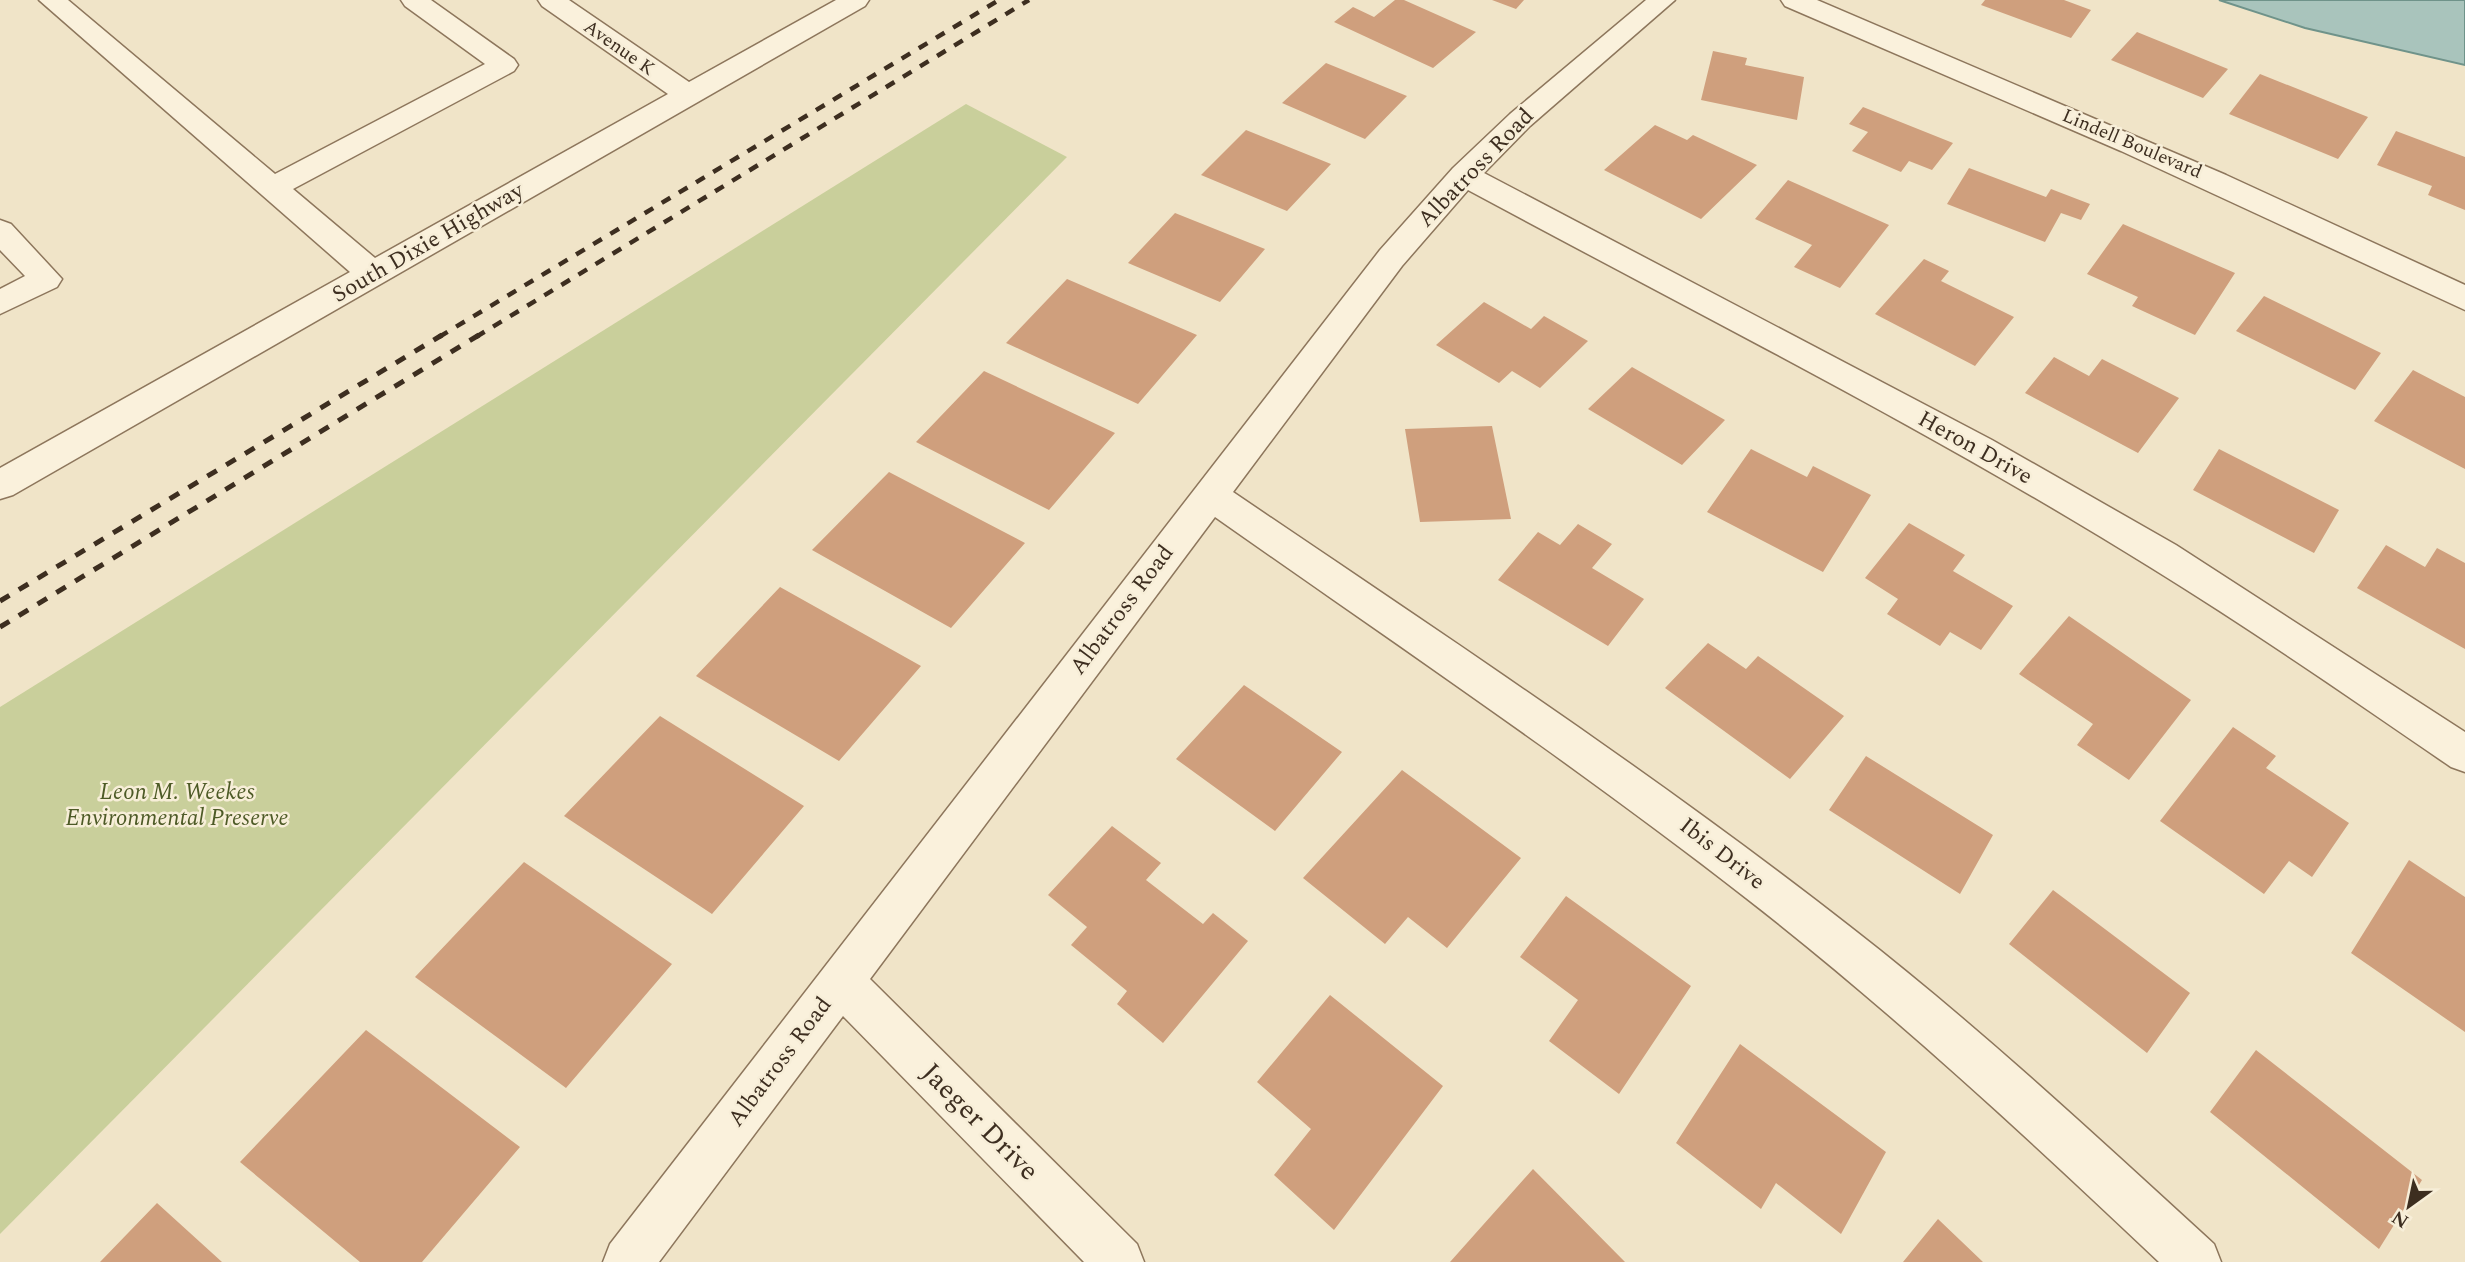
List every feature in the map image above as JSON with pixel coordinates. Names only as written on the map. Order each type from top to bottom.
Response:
[{"type":"street","points":[[52,0],[373,274]]},
{"type":"street","points":[[272,188],[504,65],[414,0]]},
{"type":"street","name":"Avenue K","points":[[551,0],[688,95]]},
{"type":"street","name":"South Dixie Highway","points":[[0,485],[856,0]]},
{"type":"street","name":"Albatross Road","points":[[628,1262],[1391,258],[1464,175],[1576,71],[1662,0]]},
{"type":"street","name":"Lindell Boulevard","points":[[1794,0],[2172,160],[2465,299]]},
{"type":"street","name":"Heron Drive","points":[[1464,175],[1980,450],[2163,556],[2465,754]]},
{"type":"street","points":[[0,231],[46,279],[0,303]]},
{"type":"street","name":"Ibis Drive","points":[[1210,495],[1661,807],[1840,945],[2035,1112],[2196,1262]]},
{"type":"street","name":"Jaeger Drive","points":[[841,982],[1119,1262]]},
{"type":"green space","name":"Leon M. Weekes Environmental Preserve","points":[[966,104],[1067,157],[0,1234],[0,707]]},
{"type":"water","points":[[2219,0],[2465,0],[2465,65],[2305,28]]},
{"type":"building","points":[[1395,0],[1404,0],[1476,32],[1433,68],[1334,22],[1353,7],[1374,17]]},
{"type":"building","points":[[1492,0],[1524,0],[1516,9]]},
{"type":"building","points":[[1985,0],[2064,0],[2091,10],[2071,38],[1981,5]]},
{"type":"building","points":[[2137,32],[2228,69],[2203,98],[2111,60]]},
{"type":"building","points":[[1713,51],[1747,58],[1745,65],[1804,77],[1797,120],[1701,100]]},
{"type":"building","points":[[1326,63],[1407,96],[1365,139],[1282,103]]},
{"type":"building","points":[[2260,74],[2368,117],[2338,159],[2229,114]]},
{"type":"building","points":[[1863,107],[1953,143],[1932,170],[1909,161],[1901,172],[1852,151],[1868,132],[1849,124]]},
{"type":"building","points":[[1655,125],[1687,140],[1693,135],[1757,165],[1701,219],[1604,170]]},
{"type":"building","points":[[1246,130],[1331,164],[1287,211],[1201,175]]},
{"type":"building","points":[[2396,131],[2465,157],[2465,210],[2428,195],[2432,186],[2377,165]]},
{"type":"building","points":[[1969,168],[2046,197],[2051,189],[2090,204],[2081,220],[2061,213],[2045,242],[1947,204]]},
{"type":"building","points":[[1788,180],[1889,225],[1840,288],[1794,267],[1812,245],[1755,219]]},
{"type":"building","points":[[1175,213],[1265,249],[1220,302],[1128,263]]},
{"type":"building","points":[[2123,224],[2235,273],[2195,335],[2132,306],[2138,297],[2087,274]]},
{"type":"building","points":[[1924,259],[1949,271],[1941,281],[2014,317],[1975,366],[1875,314]]},
{"type":"building","points":[[1067,279],[1197,335],[1138,404],[1006,343]]},
{"type":"building","points":[[2264,296],[2381,353],[2355,390],[2236,331]]},
{"type":"building","points":[[1484,302],[1531,329],[1544,316],[1588,341],[1540,388],[1512,371],[1499,383],[1436,345]]},
{"type":"building","points":[[2054,357],[2089,376],[2102,359],[2179,398],[2138,453],[2025,393]]},
{"type":"building","points":[[1632,367],[1725,420],[1682,465],[1588,409]]},
{"type":"building","points":[[2413,370],[2465,397],[2465,469],[2374,421]]},
{"type":"building","points":[[984,371],[1115,433],[1049,510],[916,442]]},
{"type":"building","points":[[1492,426],[1511,519],[1420,522],[1405,429]]},
{"type":"building","points":[[1751,449],[1807,477],[1813,466],[1871,495],[1823,572],[1707,512]]},
{"type":"building","points":[[2219,449],[2339,510],[2314,553],[2193,490]]},
{"type":"building","points":[[889,472],[1025,543],[951,628],[812,550]]},
{"type":"building","points":[[1909,523],[1965,555],[1953,571],[2013,606],[1981,650],[1950,632],[1940,646],[1887,614],[1898,599],[1865,578]]},
{"type":"building","points":[[1578,524],[1612,544],[1592,568],[1644,599],[1608,646],[1498,580],[1538,532],[1560,545]]},
{"type":"building","points":[[2386,545],[2425,567],[2437,548],[2465,563],[2465,649],[2357,588]]},
{"type":"building","points":[[780,587],[921,666],[839,761],[696,676]]},
{"type":"building","points":[[2069,616],[2191,700],[2129,780],[2077,745],[2093,724],[2019,674]]},
{"type":"building","points":[[1708,643],[1746,669],[1758,656],[1844,716],[1790,779],[1665,688]]},
{"type":"building","points":[[1244,685],[1342,752],[1275,831],[1176,759]]},
{"type":"building","points":[[660,716],[804,806],[712,914],[564,816]]},
{"type":"building","points":[[2233,727],[2276,756],[2266,768],[2349,823],[2312,877],[2289,861],[2264,894],[2160,821]]},
{"type":"building","points":[[1866,756],[1993,835],[1960,894],[1829,810]]},
{"type":"building","points":[[1402,770],[1521,858],[1447,948],[1408,917],[1385,944],[1303,878]]},
{"type":"building","points":[[1112,826],[1161,863],[1146,880],[1203,924],[1213,913],[1248,941],[1163,1043],[1117,1004],[1127,991],[1071,945],[1087,927],[1048,895]]},
{"type":"building","points":[[2409,860],[2465,897],[2465,1032],[2351,953]]},
{"type":"building","points":[[524,862],[672,964],[566,1088],[415,977]]},
{"type":"building","points":[[2053,890],[2190,993],[2147,1053],[2009,944]]},
{"type":"building","points":[[1566,896],[1691,986],[1619,1094],[1549,1041],[1578,1000],[1520,957]]},
{"type":"building","points":[[1330,995],[1443,1086],[1334,1230],[1274,1175],[1311,1129],[1257,1082]]},
{"type":"building","points":[[366,1030],[520,1147],[422,1262],[360,1262],[240,1162]]},
{"type":"building","points":[[1740,1044],[1886,1152],[1841,1234],[1776,1183],[1761,1209],[1676,1143]]},
{"type":"building","points":[[2256,1050],[2422,1180],[2379,1249],[2210,1112]]},
{"type":"building","points":[[1533,1169],[1625,1262],[1450,1262]]},
{"type":"building","points":[[157,1203],[222,1262],[100,1262]]},
{"type":"building","points":[[1938,1219],[1983,1262],[1903,1262]]},
{"type":"railway","points":[[439,337],[999,0]]},
{"type":"railway","points":[[476,337],[1029,0]]},
{"type":"railway","points":[[0,601],[442,335]]},
{"type":"railway","points":[[0,627],[479,335]]}]
